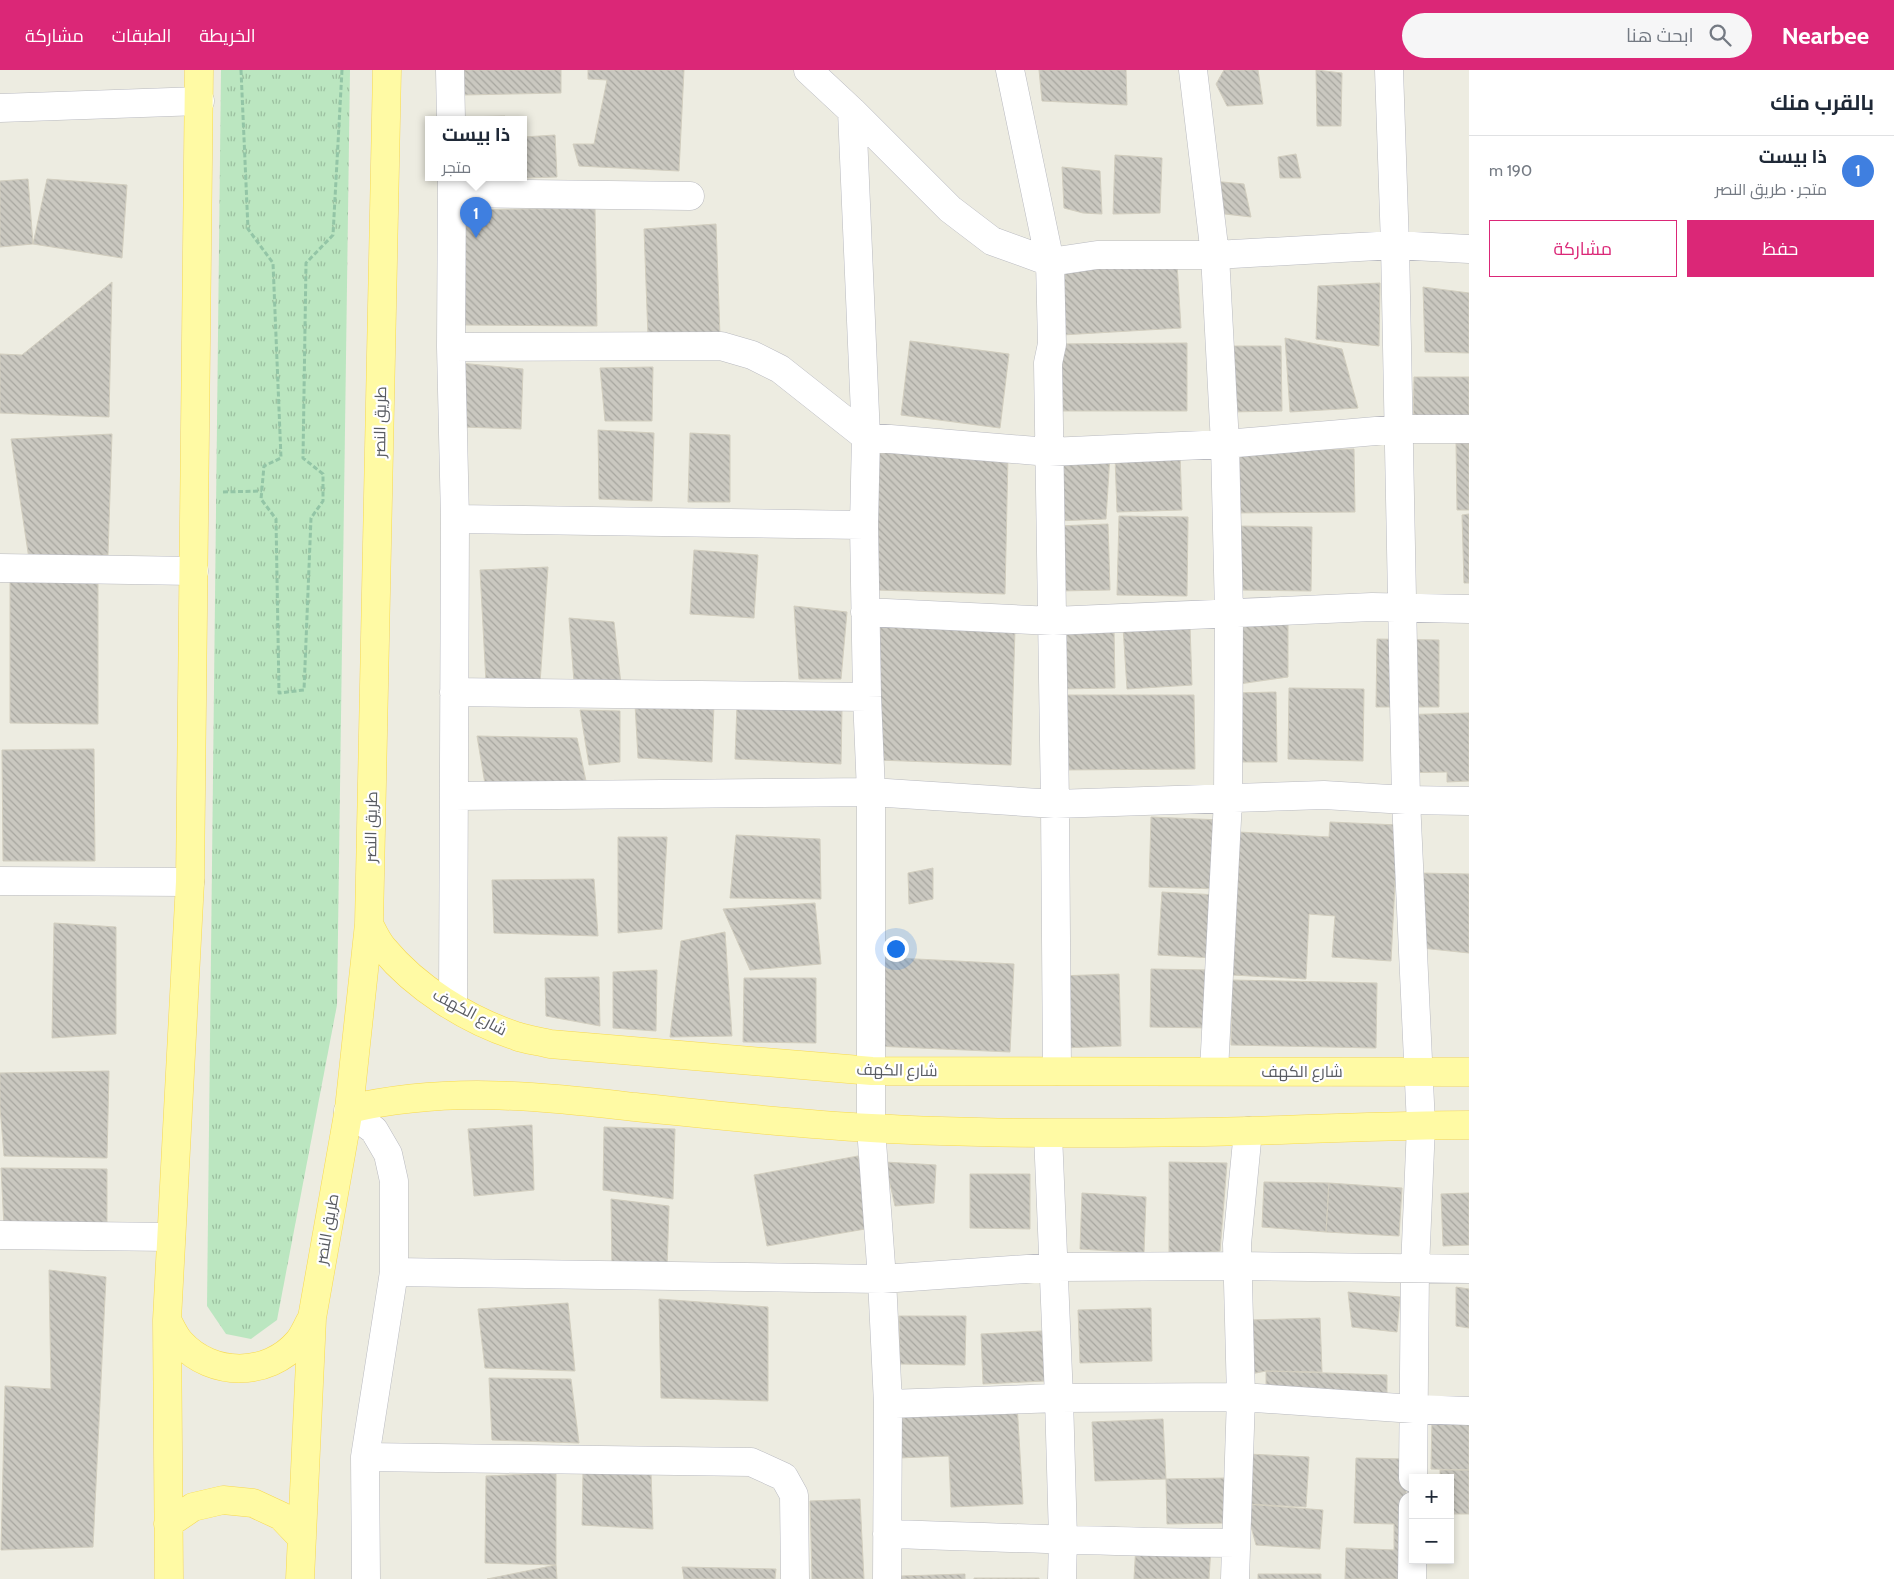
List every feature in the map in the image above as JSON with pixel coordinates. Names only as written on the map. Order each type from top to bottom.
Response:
[{"type":"main road","points":[[169,1579],[167,1320],[190,882],[199,70]]},
{"type":"main road","name":"طريق النصر","points":[[300,1579],[312,1318],[348,1110],[369,924],[386,70]]},
{"type":"main road","name":"شارع الكهف","points":[[369,924],[382,947],[403,969],[427,989],[484,1023],[517,1036],[550,1044],[872,1071],[1469,1072]]},
{"type":"main road","points":[[348,1110],[379,1102],[416,1097],[492,1094],[530,1096],[749,1119],[871,1128],[1048,1134],[1469,1125]]},
{"type":"main road","points":[[167,1320],[181,1343],[202,1360],[227,1368],[254,1368],[278,1359],[298,1341],[312,1318]]},
{"type":"main road","points":[[168,1524],[193,1507],[223,1500],[253,1503],[281,1516],[302,1538]]},
{"type":"street","points":[[450,70],[451,116]]},
{"type":"street","points":[[808,70],[852,111],[950,210],[992,241],[1050,262],[1097,255],[1215,255],[1395,244],[1469,249]]},
{"type":"street","points":[[1010,70],[1050,262],[1052,344],[1048,363],[1058,1071]]},
{"type":"street","points":[[1193,70],[1215,255],[1225,444],[1229,613],[1228,800],[1214,1071]]},
{"type":"street","points":[[1389,70],[1395,244],[1406,800],[1421,1125],[1415,1268],[1413,1474]]},
{"type":"street","points":[[0,108],[200,102]]},
{"type":"street","points":[[852,111],[866,437],[864,525],[867,697],[871,792],[871,1128],[882,1279],[888,1404],[887,1579]]},
{"type":"street","points":[[453,1006],[454,519],[451,347],[452,185],[690,196]]},
{"type":"street","points":[[451,347],[721,346],[752,355],[780,369],[866,437],[1049,452],[1225,444],[1399,429],[1469,429]]},
{"type":"street","points":[[454,519],[864,525]]},
{"type":"street","points":[[0,568],[194,570]]},
{"type":"street","points":[[865,612],[1053,621],[1372,607],[1469,609]]},
{"type":"street","points":[[454,692],[867,697]]},
{"type":"street","points":[[454,796],[871,792],[1055,804],[1228,800],[1324,795],[1406,800],[1469,800]]},
{"type":"street","points":[[0,881],[190,882]]},
{"type":"street","points":[[348,1110],[374,1130],[388,1154],[394,1181],[394,1272],[365,1457],[366,1579]]},
{"type":"street","points":[[1236,1579],[1241,1397],[1237,1244],[1248,1131]]},
{"type":"street","points":[[1048,1134],[1055,1267],[1063,1538],[1062,1579]]},
{"type":"street","points":[[0,1235],[171,1237]]},
{"type":"street","points":[[394,1272],[882,1279],[1055,1267],[1237,1266],[1469,1269]]},
{"type":"street","points":[[888,1404],[1059,1398],[1241,1397],[1414,1410],[1469,1411]]},
{"type":"street","points":[[365,1457],[750,1462],[784,1477],[794,1495],[795,1579]]},
{"type":"street","points":[[1412,1579],[1413,1519]]},
{"type":"street","points":[[887,1534],[1063,1538],[1136,1543],[1236,1543]]},
{"type":"path","points":[[241,70],[248,229],[274,263],[281,458],[264,466],[261,499],[276,519],[278,693],[304,690],[311,518],[323,501],[323,474],[303,458],[306,263],[333,235],[342,70]]},
{"type":"path","points":[[195,493],[262,491]]},
{"type":"green space","points":[[221,70],[350,70],[337,1005],[277,1320],[251,1339],[226,1334],[207,1306]]},
{"type":"building","points":[[464,70],[561,70],[561,93],[464,95]]},
{"type":"building","points":[[588,70],[684,70],[679,171],[579,166],[573,144],[594,144],[607,80],[588,79]]},
{"type":"building","points":[[1039,70],[1126,70],[1127,105],[1042,101]]},
{"type":"building","points":[[1224,70],[1258,70],[1263,104],[1227,106],[1216,84]]},
{"type":"building","points":[[1316,70],[1342,73],[1341,126],[1317,126]]},
{"type":"building","points":[[555,135],[557,177],[527,178],[527,137]]},
{"type":"building","points":[[1296,154],[1301,178],[1280,178],[1278,157]]},
{"type":"building","points":[[1115,155],[1162,158],[1160,213],[1113,214]]},
{"type":"building","points":[[1062,167],[1100,171],[1102,214],[1083,213],[1064,208]]},
{"type":"building","points":[[28,179],[33,244],[0,247],[0,181]]},
{"type":"building","points":[[47,179],[127,185],[122,258],[33,244]]},
{"type":"building","points":[[1212,181],[1244,184],[1251,217],[1216,213]]},
{"type":"building","points":[[595,208],[597,326],[462,325],[464,210]]},
{"type":"building","points":[[716,224],[720,336],[648,337],[644,229]]},
{"type":"building","points":[[1177,264],[1181,328],[1062,335],[1059,271]]},
{"type":"building","points":[[112,282],[109,417],[0,413],[0,354],[22,355]]},
{"type":"building","points":[[1380,283],[1379,346],[1316,339],[1318,286]]},
{"type":"building","points":[[1423,287],[1469,293],[1469,353],[1425,352]]},
{"type":"building","points":[[1285,338],[1342,349],[1358,408],[1290,412]]},
{"type":"building","points":[[910,341],[1009,354],[1000,428],[901,415]]},
{"type":"building","points":[[1187,343],[1187,411],[1053,411],[1052,344]]},
{"type":"building","points":[[1225,346],[1281,346],[1282,411],[1231,412]]},
{"type":"building","points":[[460,363],[523,369],[521,429],[462,427]]},
{"type":"building","points":[[653,367],[652,421],[605,421],[600,368]]},
{"type":"building","points":[[1414,377],[1469,377],[1469,421],[1413,424]]},
{"type":"building","points":[[598,430],[654,433],[652,501],[599,499]]},
{"type":"building","points":[[690,433],[730,435],[730,502],[688,502]]},
{"type":"building","points":[[112,434],[108,555],[29,559],[11,439]]},
{"type":"building","points":[[874,443],[1008,455],[1005,594],[876,590]]},
{"type":"building","points":[[1456,443],[1469,443],[1469,510],[1457,510]]},
{"type":"building","points":[[1354,449],[1355,512],[1235,513],[1234,451]]},
{"type":"building","points":[[1180,454],[1182,510],[1117,512],[1115,457]]},
{"type":"building","points":[[1110,455],[1106,519],[1056,521],[1055,458]]},
{"type":"building","points":[[1469,514],[1469,583],[1464,583],[1462,515]]},
{"type":"building","points":[[1119,516],[1188,517],[1187,596],[1117,595]]},
{"type":"building","points":[[1108,524],[1110,590],[1059,591],[1057,526]]},
{"type":"building","points":[[1238,526],[1312,527],[1311,591],[1238,590]]},
{"type":"building","points":[[694,550],[758,555],[754,618],[690,614]]},
{"type":"building","points":[[548,567],[540,683],[486,683],[480,570]]},
{"type":"building","points":[[10,576],[98,577],[98,724],[10,723]]},
{"type":"building","points":[[794,606],[847,612],[841,679],[799,679]]},
{"type":"building","points":[[569,618],[614,622],[621,684],[574,682]]},
{"type":"building","points":[[1229,620],[1288,620],[1288,677],[1232,685]]},
{"type":"building","points":[[880,625],[1015,629],[1011,765],[877,760]]},
{"type":"building","points":[[1190,626],[1192,685],[1127,689],[1123,627]]},
{"type":"building","points":[[1060,627],[1114,627],[1115,688],[1061,689]]},
{"type":"building","points":[[1377,639],[1439,640],[1439,707],[1376,707]]},
{"type":"building","points":[[1289,688],[1364,689],[1363,761],[1288,759]]},
{"type":"building","points":[[1276,692],[1277,762],[1234,762],[1233,693]]},
{"type":"building","points":[[1058,695],[1194,695],[1195,769],[1059,770]]},
{"type":"building","points":[[714,703],[712,762],[638,758],[635,704]]},
{"type":"building","points":[[737,704],[842,709],[841,764],[735,759]]},
{"type":"building","points":[[580,710],[620,711],[620,762],[589,765]]},
{"type":"building","points":[[1469,713],[1469,781],[1447,782],[1447,772],[1392,773],[1391,715]]},
{"type":"building","points":[[477,736],[577,738],[586,781],[485,784]]},
{"type":"building","points":[[94,749],[95,861],[3,861],[2,750]]},
{"type":"building","points":[[1151,817],[1221,820],[1220,889],[1149,887]]},
{"type":"building","points":[[1330,822],[1398,825],[1391,961],[1332,957],[1335,916],[1309,914],[1306,979],[1232,975],[1239,832],[1329,837]]},
{"type":"building","points":[[736,835],[820,839],[821,899],[730,898]]},
{"type":"building","points":[[618,837],[667,837],[662,929],[618,933]]},
{"type":"building","points":[[933,868],[933,899],[909,904],[908,873]]},
{"type":"building","points":[[1420,873],[1469,874],[1469,953],[1421,948]]},
{"type":"building","points":[[594,879],[598,936],[494,933],[492,880]]},
{"type":"building","points":[[1162,892],[1218,895],[1214,958],[1158,955]]},
{"type":"building","points":[[815,903],[821,964],[750,970],[723,909]]},
{"type":"building","points":[[54,923],[116,927],[116,1034],[52,1038]]},
{"type":"building","points":[[725,932],[732,1036],[670,1037],[681,941]]},
{"type":"building","points":[[878,957],[1014,964],[1010,1052],[875,1046]]},
{"type":"building","points":[[1151,969],[1211,970],[1210,1028],[1150,1027]]},
{"type":"building","points":[[657,970],[656,1031],[613,1028],[613,972]]},
{"type":"building","points":[[1119,974],[1121,1046],[1059,1048],[1057,976]]},
{"type":"building","points":[[599,977],[600,1026],[546,1016],[545,978]]},
{"type":"building","points":[[744,978],[816,978],[816,1043],[743,1042]]},
{"type":"building","points":[[1232,980],[1377,983],[1376,1048],[1231,1045]]},
{"type":"building","points":[[109,1071],[107,1158],[4,1156],[0,1107],[0,1073]]},
{"type":"building","points":[[532,1125],[534,1190],[474,1196],[468,1129]]},
{"type":"building","points":[[604,1127],[675,1129],[673,1199],[603,1190]]},
{"type":"building","points":[[858,1156],[871,1228],[767,1246],[754,1175]]},
{"type":"building","points":[[885,1162],[936,1165],[934,1203],[895,1206]]},
{"type":"building","points":[[1169,1162],[1227,1163],[1220,1251],[1169,1255]]},
{"type":"building","points":[[1,1168],[107,1169],[107,1227],[4,1227]]},
{"type":"building","points":[[970,1174],[1030,1174],[1030,1229],[970,1228]]},
{"type":"building","points":[[1264,1182],[1329,1183],[1326,1232],[1262,1227]]},
{"type":"building","points":[[1329,1183],[1402,1188],[1399,1236],[1326,1232]]},
{"type":"building","points":[[1082,1193],[1146,1197],[1144,1253],[1080,1249]]},
{"type":"building","points":[[1469,1193],[1469,1245],[1443,1246],[1441,1194]]},
{"type":"building","points":[[611,1199],[669,1206],[667,1270],[612,1269]]},
{"type":"building","points":[[49,1270],[106,1277],[93,1547],[1,1550],[5,1386],[51,1389]]},
{"type":"building","points":[[1456,1287],[1469,1289],[1469,1328],[1456,1326]]},
{"type":"building","points":[[1348,1292],[1400,1297],[1397,1332],[1352,1327]]},
{"type":"building","points":[[659,1299],[768,1307],[768,1401],[661,1398]]},
{"type":"building","points":[[568,1303],[575,1371],[485,1368],[478,1309]]},
{"type":"building","points":[[1151,1308],[1152,1361],[1080,1363],[1078,1310]]},
{"type":"building","points":[[899,1316],[966,1316],[965,1365],[900,1364]]},
{"type":"building","points":[[1320,1318],[1322,1372],[1266,1371],[1251,1374],[1250,1320]]},
{"type":"building","points":[[1042,1331],[1045,1381],[983,1384],[981,1334]]},
{"type":"building","points":[[1266,1371],[1387,1375],[1387,1397],[1266,1392]]},
{"type":"building","points":[[489,1378],[571,1379],[579,1443],[492,1440]]},
{"type":"building","points":[[1017,1404],[1023,1504],[951,1507],[949,1456],[898,1458],[895,1410]]},
{"type":"building","points":[[1432,1418],[1469,1419],[1469,1470],[1431,1469]]},
{"type":"building","points":[[1163,1419],[1166,1479],[1095,1481],[1092,1422]]},
{"type":"building","points":[[1248,1454],[1309,1457],[1306,1507],[1245,1504]]},
{"type":"building","points":[[1356,1458],[1407,1459],[1403,1579],[1345,1579],[1346,1548],[1394,1550],[1394,1524],[1354,1523]]},
{"type":"building","points":[[1440,1470],[1469,1470],[1469,1514],[1454,1514],[1454,1474],[1440,1474]]},
{"type":"building","points":[[583,1472],[651,1472],[653,1529],[582,1525]]},
{"type":"building","points":[[556,1473],[556,1565],[485,1563],[486,1476]]},
{"type":"building","points":[[1227,1478],[1227,1523],[1167,1524],[1166,1479]]},
{"type":"building","points":[[860,1499],[864,1579],[812,1579],[810,1501]]},
{"type":"building","points":[[1245,1504],[1323,1510],[1320,1549],[1256,1545]]},
{"type":"building","points":[[1136,1543],[1211,1547],[1209,1579],[1134,1579]]},
{"type":"building","points":[[556,1565],[557,1579],[487,1579]]},
{"type":"building","points":[[682,1567],[776,1569],[775,1579],[684,1579]]},
{"type":"building","points":[[965,1574],[965,1579],[901,1579],[901,1576]]},
{"type":"building","points":[[1258,1574],[1321,1574],[1321,1579],[1258,1579]]},
{"type":"building","points":[[1039,1578],[1039,1579],[974,1579]]},
{"type":"place","name":"ذا بيست","points":[[476,238]]}]
